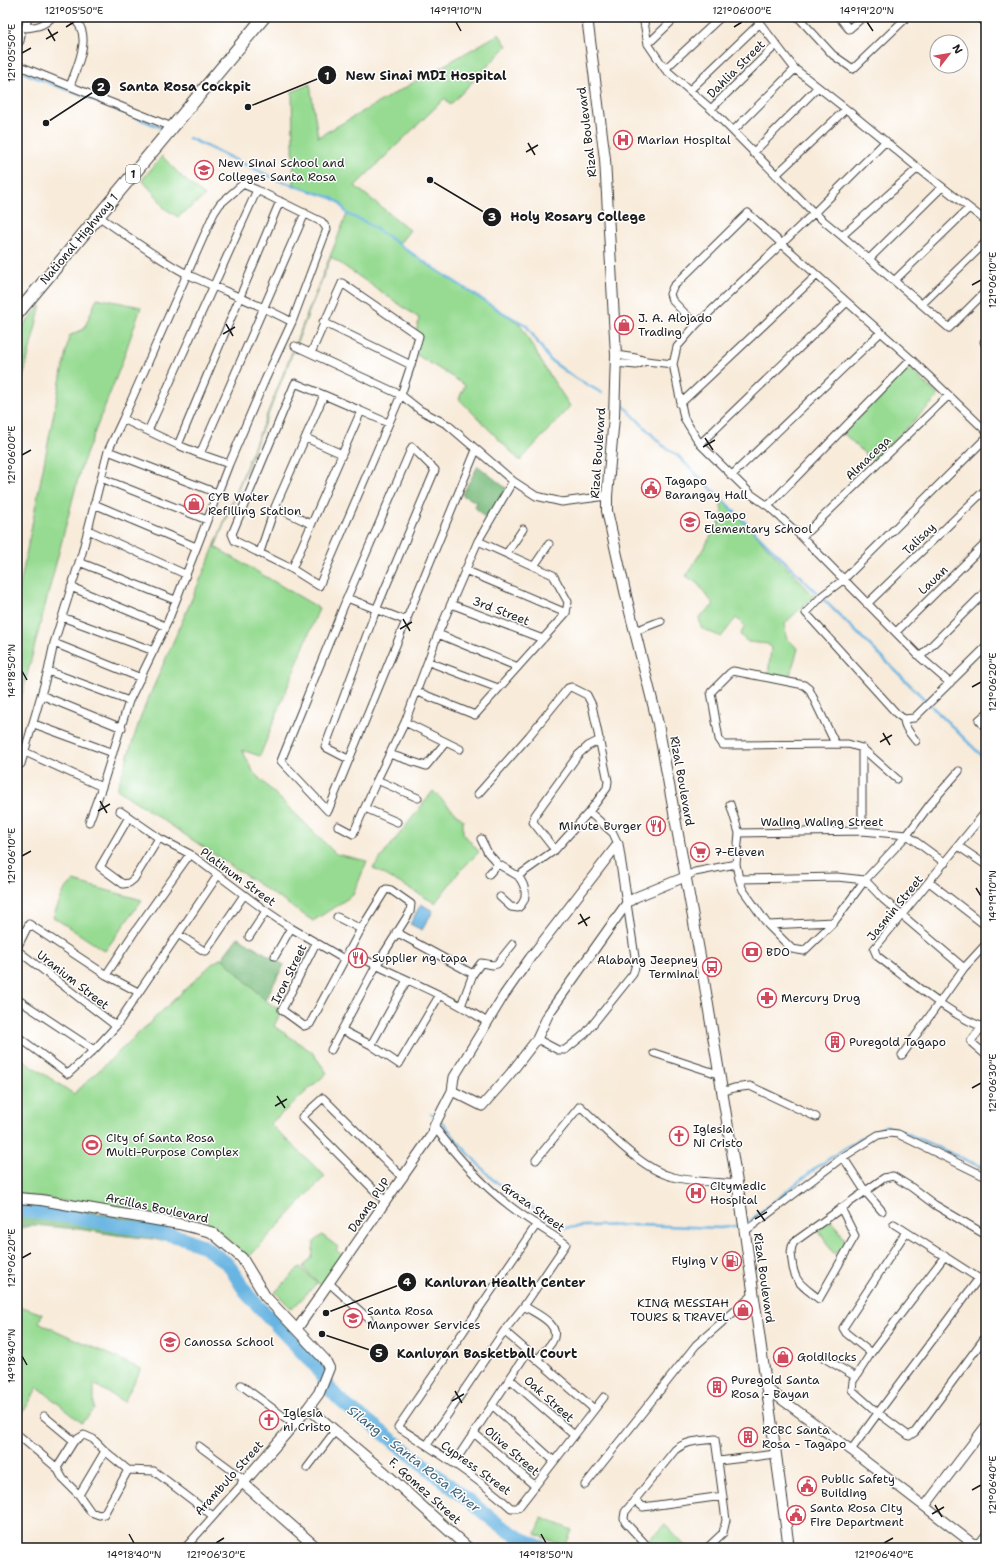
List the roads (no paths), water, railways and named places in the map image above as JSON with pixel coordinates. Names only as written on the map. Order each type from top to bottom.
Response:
[{"type":"highway","name":"National Highway 1","points":[[17,314],[264,17]]},
{"type":"main road","name":"Rizal Boulevard","points":[[587,17],[605,159],[616,359],[614,417],[607,511],[658,724],[700,956],[744,1228],[789,1548]]},
{"type":"main road","name":"Arcillas Boulevard","points":[[17,1198],[41,1200],[179,1224],[211,1232],[242,1258],[265,1296],[325,1360],[329,1368],[319,1393],[308,1408]]},
{"type":"main road","name":"Arambulo Street","points":[[244,1482],[308,1408]]},
{"type":"main road","name":"F. Gomez Street","points":[[308,1408],[336,1430],[468,1548]]},
{"type":"main road","points":[[244,1482],[317,1548]]},
{"type":"street","points":[[17,44],[21,38],[21,29],[30,17]]},
{"type":"street","points":[[21,29],[38,27],[52,17]]},
{"type":"street","points":[[70,86],[82,50],[84,37],[81,28],[71,17]]},
{"type":"street","points":[[643,17],[650,49],[665,69],[711,109],[814,213],[949,328],[986,291]]},
{"type":"street","points":[[648,44],[676,17]]},
{"type":"street","points":[[665,69],[721,17]]},
{"type":"street","points":[[755,17],[795,69],[986,221]]},
{"type":"street","points":[[798,17],[833,55],[853,69],[904,20],[902,17]]},
{"type":"street","points":[[839,17],[849,29],[863,17]]},
{"type":"street","points":[[978,17],[986,23]]},
{"type":"street","points":[[690,90],[760,23]]},
{"type":"street","name":"Dahlia Street","points":[[711,109],[776,45]]},
{"type":"street","points":[[17,65],[172,127]]},
{"type":"street","points":[[733,131],[795,69]]},
{"type":"street","points":[[753,153],[818,87]]},
{"type":"street","points":[[776,176],[846,109]]},
{"type":"street","points":[[886,141],[782,244],[696,325],[677,347],[673,364],[684,418],[700,444],[731,476],[752,495],[768,506],[802,537],[920,657],[950,683]]},
{"type":"street","points":[[842,236],[918,168]]},
{"type":"street","points":[[21,764],[34,724],[54,643],[88,530],[108,451],[217,206],[243,184],[322,222],[328,229],[292,322],[290,343],[265,380],[206,520],[165,626],[129,701],[122,728],[89,822]]},
{"type":"street","points":[[869,259],[942,187]]},
{"type":"street","points":[[148,431],[257,190]]},
{"type":"street","points":[[178,445],[280,201]]},
{"type":"street","points":[[894,281],[969,208]]},
{"type":"street","points":[[200,454],[304,213]]},
{"type":"street","points":[[696,325],[672,300],[670,294],[673,287],[748,213],[817,274],[880,333],[911,359],[948,396],[986,430]]},
{"type":"street","points":[[97,218],[188,274],[263,306],[292,322]]},
{"type":"street","points":[[922,304],[986,242]]},
{"type":"street","points":[[680,404],[817,274]]},
{"type":"street","points":[[311,353],[342,283],[419,336],[401,395],[319,586],[292,569],[235,541],[232,534],[295,383],[388,423]]},
{"type":"street","points":[[700,444],[847,302]]},
{"type":"street","points":[[324,322],[411,365]]},
{"type":"street","points":[[731,476],[880,333]]},
{"type":"street","points":[[986,340],[984,342],[986,344]]},
{"type":"street","points":[[290,343],[401,395],[420,410],[448,425],[513,481],[536,496],[562,502],[607,496]]},
{"type":"street","points":[[616,359],[636,358],[646,362],[673,364]]},
{"type":"street","points":[[768,506],[911,359]]},
{"type":"street","points":[[260,552],[275,507],[324,395]]},
{"type":"street","name":"Almacega","points":[[802,537],[948,396]]},
{"type":"street","points":[[292,569],[361,411]]},
{"type":"street","points":[[123,419],[178,445],[229,464]]},
{"type":"street","points":[[306,438],[342,454]]},
{"type":"street","points":[[916,741],[907,728],[904,719],[897,714],[806,615],[806,612],[821,597],[843,580],[986,438]]},
{"type":"street","points":[[348,759],[325,746],[376,610],[435,470],[412,447],[347,598],[281,761],[328,811],[348,759],[407,621],[476,450]]},
{"type":"street","points":[[108,451],[217,493]]},
{"type":"street","points":[[101,478],[206,520]]},
{"type":"street","points":[[338,826],[353,834],[376,780],[418,692],[438,634],[478,541],[513,481]]},
{"type":"street","name":"Talisay","points":[[867,604],[986,489]]},
{"type":"street","points":[[94,504],[196,547]]},
{"type":"street","points":[[275,507],[311,524]]},
{"type":"street","points":[[507,553],[523,529]]},
{"type":"street","points":[[88,530],[185,574]]},
{"type":"street","points":[[418,692],[475,715],[566,613],[568,602],[553,575],[478,541]]},
{"type":"street","points":[[534,566],[549,544]]},
{"type":"street","name":"Lauan","points":[[896,632],[986,544]]},
{"type":"street","points":[[79,562],[175,600]]},
{"type":"street","points":[[465,570],[566,613]]},
{"type":"street","points":[[71,587],[165,626]]},
{"type":"street","points":[[920,657],[986,591]]},
{"type":"street","points":[[347,598],[407,621]]},
{"type":"street","name":"3rd Street","points":[[451,604],[543,639]]},
{"type":"street","points":[[62,618],[154,651]]},
{"type":"street","points":[[635,631],[661,621]]},
{"type":"street","points":[[438,634],[518,667]]},
{"type":"street","points":[[54,643],[141,678]]},
{"type":"street","points":[[904,719],[914,718],[986,647]]},
{"type":"street","points":[[429,662],[498,688]]},
{"type":"street","points":[[48,671],[129,701]]},
{"type":"street","points":[[835,743],[809,689],[804,685],[733,671],[711,692],[719,739],[723,745],[848,744],[862,748],[897,779]]},
{"type":"street","points":[[478,794],[529,736],[568,688],[571,687],[588,696],[600,740],[608,781],[607,788],[590,812],[555,850],[518,876]]},
{"type":"street","points":[[41,695],[122,728]]},
{"type":"street","points":[[986,714],[979,720],[986,728]]},
{"type":"street","points":[[405,722],[460,749]]},
{"type":"street","points":[[34,724],[112,753]]},
{"type":"street","points":[[555,850],[533,822],[536,815],[578,755],[588,746],[600,740]]},
{"type":"street","points":[[389,754],[426,766],[446,742]]},
{"type":"street","points":[[862,748],[862,831]]},
{"type":"street","points":[[25,752],[102,787]]},
{"type":"street","points":[[730,804],[739,833],[736,864],[743,890],[768,925],[792,949],[804,951],[834,922],[864,880],[907,835],[931,803],[959,771]]},
{"type":"street","points":[[376,780],[418,798]]},
{"type":"street","points":[[365,808],[397,822]]},
{"type":"street","name":"Platinum Street","points":[[120,811],[159,838],[190,854],[291,928],[344,958]]},
{"type":"street","points":[[537,1039],[558,1050],[565,1050],[585,1034],[633,974],[636,964],[618,844],[613,833],[590,812]]},
{"type":"street","name":"Jasmin Street","points":[[940,1003],[877,956],[874,949],[983,815],[986,816]]},
{"type":"street","points":[[129,817],[100,867],[123,884],[129,883],[134,879],[159,838]]},
{"type":"street","name":"Waling Waling Street","points":[[739,833],[862,831],[907,835]]},
{"type":"street","points":[[907,835],[945,863]]},
{"type":"street","points":[[481,839],[488,853],[498,864],[518,876],[522,881],[525,890],[525,899],[523,904],[518,908],[511,907],[500,897]]},
{"type":"street","name":"Daang PUP","points":[[297,1329],[433,1133],[435,1124],[452,1091],[454,1077],[487,1022],[530,958],[618,844]]},
{"type":"street","points":[[958,846],[986,865]]},
{"type":"street","points":[[106,975],[133,934],[190,854]]},
{"type":"street","points":[[490,874],[498,864]]},
{"type":"street","points":[[452,1091],[482,1106],[510,1074],[537,1039],[549,1013],[627,903],[636,897],[695,872],[736,864]]},
{"type":"street","points":[[17,1036],[68,1074],[94,1050],[116,1026],[218,875]]},
{"type":"street","points":[[739,879],[837,877],[864,880],[883,899],[964,968]]},
{"type":"street","points":[[930,882],[986,926]]},
{"type":"street","points":[[331,1050],[376,966],[410,912],[411,904],[389,889],[386,889],[344,958]]},
{"type":"street","points":[[178,934],[206,951],[244,895]]},
{"type":"street","points":[[250,937],[266,911]]},
{"type":"street","points":[[337,917],[361,929]]},
{"type":"street","points":[[768,925],[834,922]]},
{"type":"street","points":[[17,949],[29,924],[106,975],[138,992]]},
{"type":"street","points":[[274,956],[291,928]]},
{"type":"street","points":[[396,932],[473,974]]},
{"type":"street","name":"Iron Street","points":[[316,943],[281,1011],[304,1026],[310,1024],[344,958]]},
{"type":"street","points":[[461,1006],[473,974],[481,963],[493,965],[497,964],[513,944]]},
{"type":"street","points":[[902,1055],[964,968],[986,944]]},
{"type":"street","name":"Uranium Street","points":[[17,949],[116,1026]]},
{"type":"street","points":[[348,951],[376,966],[461,1006],[487,1022]]},
{"type":"street","points":[[371,1045],[407,980]]},
{"type":"street","points":[[342,1030],[371,1045],[398,1064],[439,996]]},
{"type":"street","points":[[17,999],[94,1050]]},
{"type":"street","points":[[940,1003],[958,1015],[985,1025],[971,1041],[986,1055]]},
{"type":"street","points":[[654,1053],[718,1074]]},
{"type":"street","points":[[722,1092],[734,1088],[750,1086],[816,1117]]},
{"type":"street","points":[[386,1202],[302,1117],[323,1098],[403,1178]]},
{"type":"street","points":[[536,1160],[580,1106],[648,1166],[672,1177],[737,1184]]},
{"type":"street","name":"Graza Street","points":[[435,1124],[454,1153],[488,1188],[511,1207],[566,1244],[524,1306]]},
{"type":"street","points":[[744,1228],[843,1157],[878,1135],[889,1133],[898,1134],[986,1177]]},
{"type":"street","points":[[843,1157],[865,1191],[882,1211]]},
{"type":"street","points":[[841,1208],[855,1236],[818,1299],[796,1280],[793,1272],[791,1248],[794,1242],[841,1208],[884,1178],[893,1176],[986,1235]]},
{"type":"street","name":"Cypress Street","points":[[537,1224],[398,1427],[454,1463],[494,1492],[511,1508],[518,1508],[604,1397]]},
{"type":"street","points":[[894,1224],[986,1284]]},
{"type":"street","points":[[872,1353],[846,1333],[843,1328],[906,1232]]},
{"type":"street","points":[[945,1256],[853,1380],[852,1390],[878,1413],[908,1436],[915,1432],[986,1336]]},
{"type":"street","points":[[852,1450],[978,1278]]},
{"type":"street","points":[[329,1283],[369,1319]]},
{"type":"street","points":[[585,1484],[696,1346],[753,1295]]},
{"type":"street","points":[[427,1445],[504,1331],[524,1306],[548,1322],[554,1328],[555,1335],[553,1341],[538,1359]]},
{"type":"street","points":[[504,1331],[594,1409]]},
{"type":"street","points":[[454,1463],[528,1351]]},
{"type":"street","points":[[824,1358],[856,1377]]},
{"type":"street","name":"Oak Street","points":[[510,1379],[574,1435]]},
{"type":"street","points":[[241,1385],[295,1424]]},
{"type":"street","points":[[766,1388],[979,1545],[986,1536]]},
{"type":"street","points":[[492,1405],[554,1461]]},
{"type":"street","points":[[44,1416],[74,1441]]},
{"type":"street","points":[[925,1506],[986,1426]]},
{"type":"street","points":[[307,1468],[336,1430]]},
{"type":"street","name":"Olive Street","points":[[474,1433],[535,1486]]},
{"type":"street","points":[[17,1434],[57,1468],[63,1479],[91,1512],[99,1515],[104,1514],[128,1470]]},
{"type":"street","points":[[57,1468],[74,1441],[84,1435],[92,1438],[128,1470],[154,1471],[213,1516]]},
{"type":"street","points":[[648,1548],[628,1526],[624,1518],[625,1512],[675,1450],[682,1444],[715,1439],[726,1520],[723,1533],[707,1548]]},
{"type":"street","points":[[199,1446],[244,1482]]},
{"type":"street","points":[[78,1495],[105,1451]]},
{"type":"street","points":[[719,1461],[776,1454]]},
{"type":"street","name":"Arambulo Street","points":[[184,1548],[244,1482]]},
{"type":"street","points":[[634,1500],[643,1507],[723,1496]]},
{"type":"water","points":[[421,904],[433,911],[422,930],[410,924]]},
{"type":"waterway","points":[[17,70],[160,127]]},
{"type":"waterway","points":[[189,138],[278,180],[332,198],[340,203],[347,214],[365,222],[500,311],[526,325],[550,360],[572,376],[602,393]]},
{"type":"waterway","points":[[620,402],[662,445],[677,455],[986,760]]},
{"type":"waterway","points":[[431,1113],[444,1124],[458,1142],[492,1179],[551,1220],[566,1228],[584,1226],[638,1225],[720,1228],[742,1225]]},
{"type":"waterway","points":[[746,1224],[817,1167],[859,1139],[886,1126],[899,1130],[986,1169]]},
{"type":"waterway","name":"Silang - Santa Rosa River","points":[[17,1210],[60,1215],[158,1232],[184,1238],[203,1246],[228,1264],[247,1294],[318,1369],[327,1385],[338,1399],[498,1524],[518,1537],[543,1548]]},
{"type":"place","name":"New Sinai MDI Hospital","points":[[248,107]]},
{"type":"place","name":"Santa Rosa Cockpit","points":[[46,123]]},
{"type":"place","name":"Marian Hospital","points":[[623,140]]},
{"type":"place","name":"New Sinai School and Colleges Santa Rosa","points":[[204,170]]},
{"type":"place","name":"Holy Rosary College","points":[[430,180]]},
{"type":"place","name":"J. A. Alojado Trading","points":[[624,325]]},
{"type":"place","name":"Tagapo Barangay Hall","points":[[651,488]]},
{"type":"place","name":"CYB Water Refilling Station","points":[[194,504]]},
{"type":"place","name":"Tagapo Elementary School","points":[[690,522]]},
{"type":"place","name":"Minute Burger","points":[[656,826]]},
{"type":"place","name":"7-Eleven","points":[[700,852]]},
{"type":"place","name":"BDO","points":[[752,952]]},
{"type":"place","name":"Supplier ng tapa","points":[[358,958]]},
{"type":"place","name":"Alabang Jeepney Terminal","points":[[712,967]]},
{"type":"place","name":"Mercury Drug","points":[[767,998]]},
{"type":"place","name":"Puregold Tagapo","points":[[835,1042]]},
{"type":"place","name":"Iglesia Ni Cristo","points":[[679,1136]]},
{"type":"place","name":"City of Santa Rosa Multi-Purpose Complex","points":[[92,1145]]},
{"type":"place","name":"Citymedic Hospital","points":[[696,1193]]},
{"type":"place","name":"Flying V","points":[[732,1261]]},
{"type":"place","name":"KING MESSIAH TOURS & TRAVEL","points":[[743,1310]]},
{"type":"place","name":"Kanluran Health Center","points":[[326,1313]]},
{"type":"place","name":"Santa Rosa Manpower Services","points":[[353,1318]]},
{"type":"place","name":"Kanluran Basketball Court","points":[[322,1334]]},
{"type":"place","name":"Canossa School","points":[[170,1342]]},
{"type":"place","name":"Goldilocks","points":[[783,1357]]},
{"type":"place","name":"Puregold Santa Rosa - Bayan","points":[[717,1387]]},
{"type":"place","name":"Iglesia ni Cristo","points":[[269,1420]]},
{"type":"place","name":"RCBC Santa Rosa - Tagapo","points":[[748,1437]]},
{"type":"place","name":"Public Safety Building","points":[[807,1486]]},
{"type":"place","name":"Santa Rosa City Fire Department","points":[[796,1515]]}]
